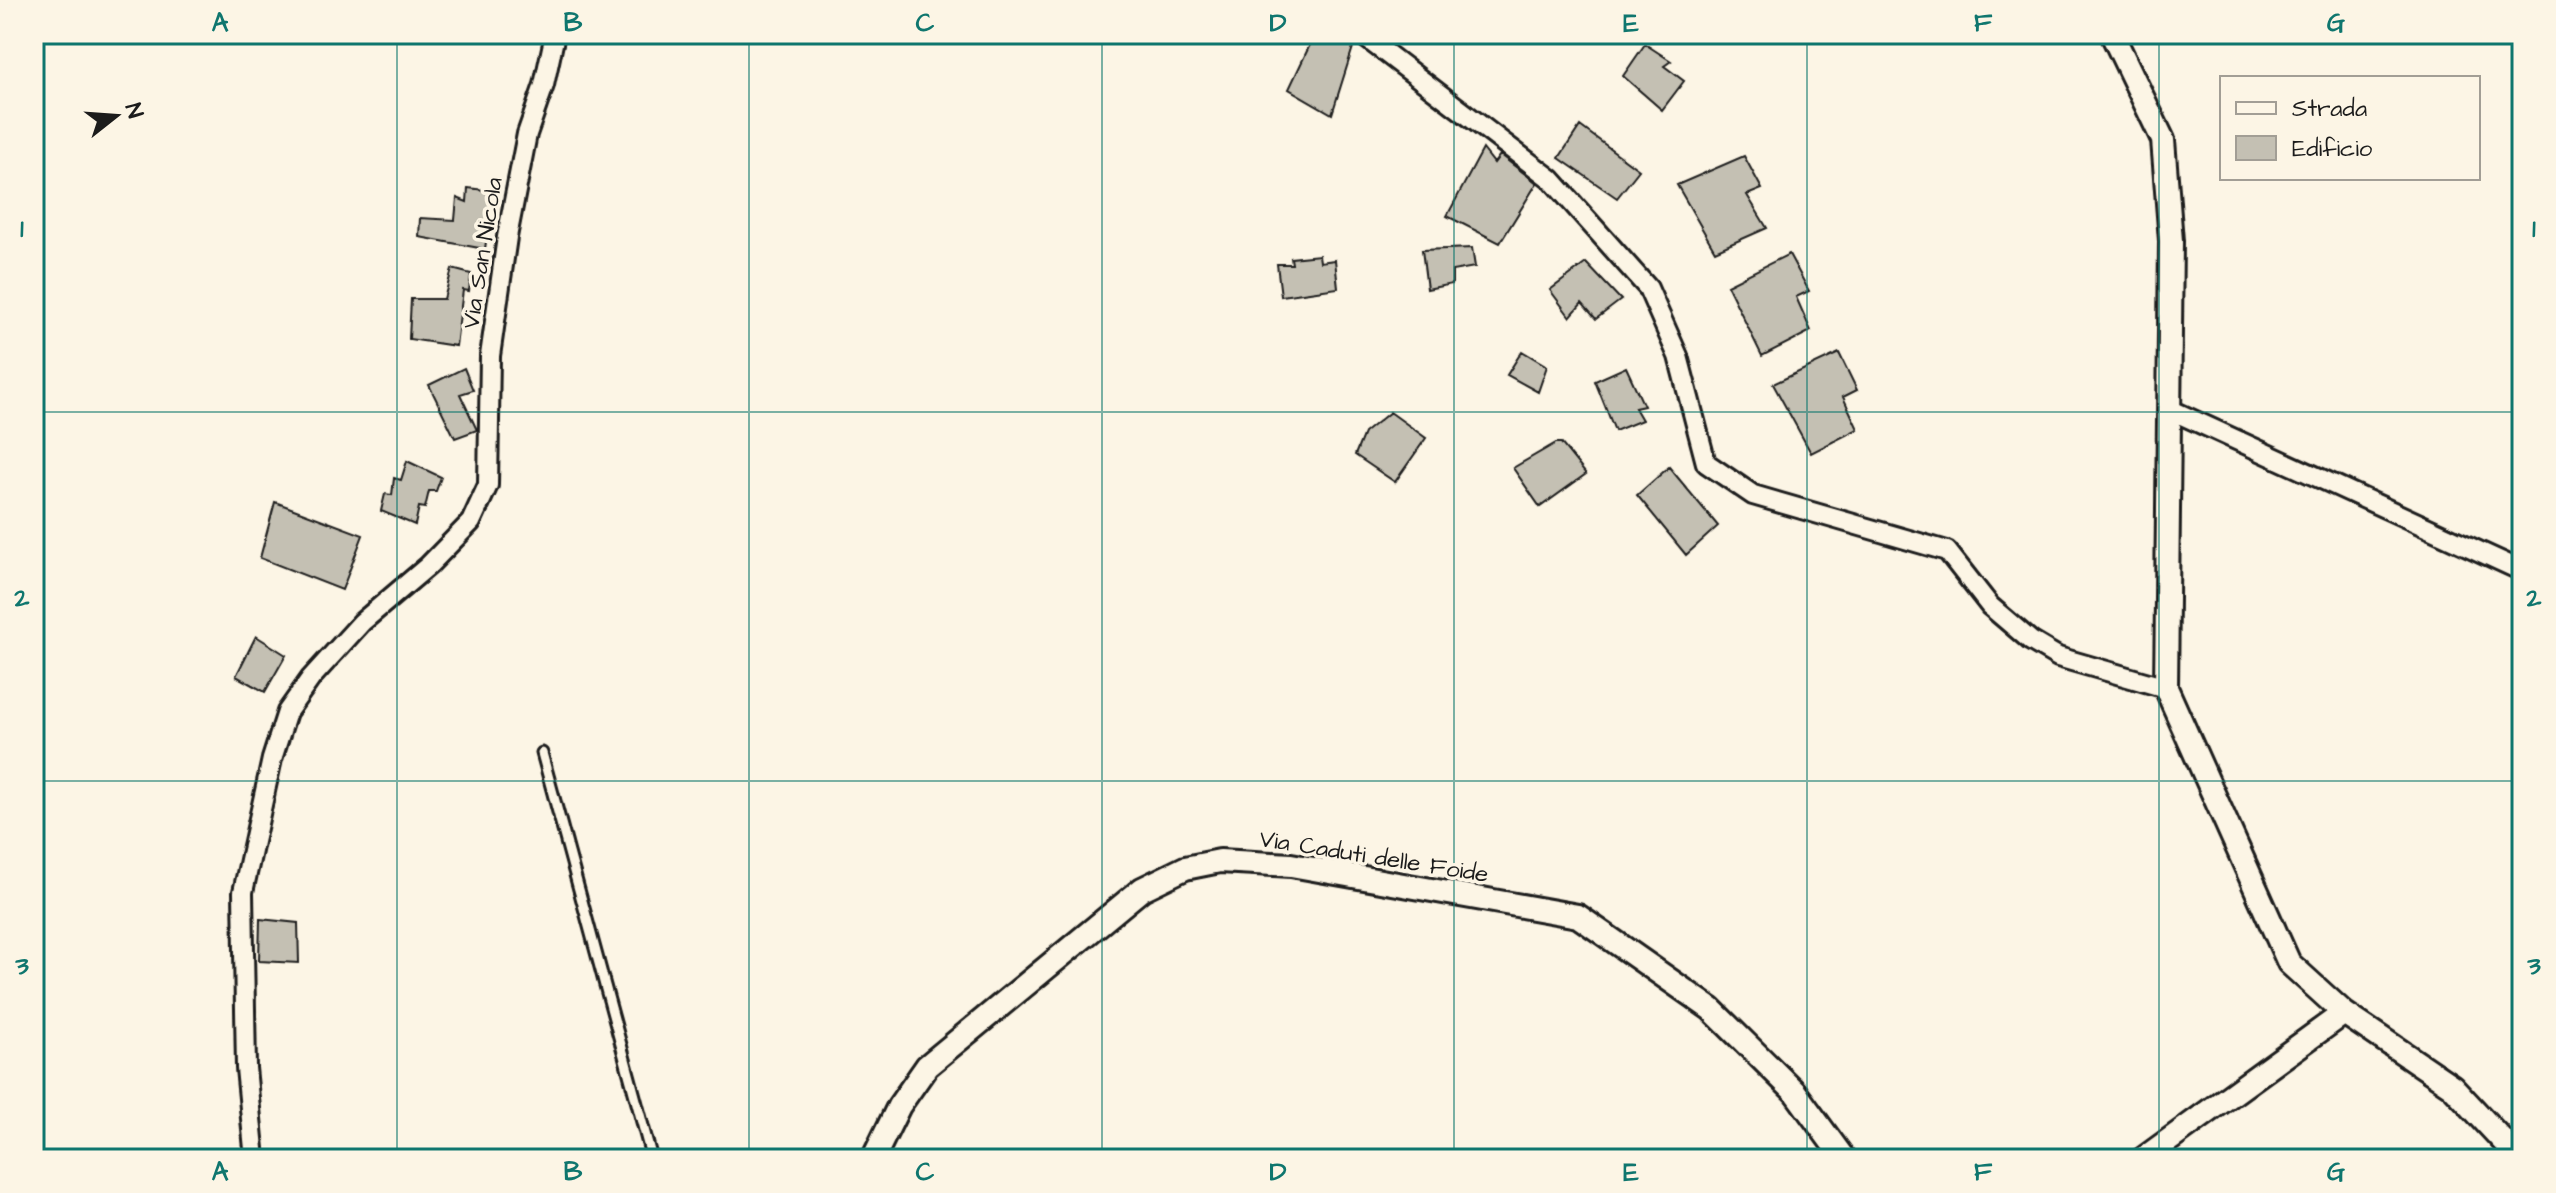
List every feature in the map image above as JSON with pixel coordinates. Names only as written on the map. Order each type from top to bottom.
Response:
[{"type":"street","name":"Via San Nicola","points":[[256,1157],[246,1068],[243,892],[272,759],[287,712],[311,678],[362,622],[428,566],[471,522],[488,485],[490,356],[507,237],[527,134],[544,85],[555,34]]},
{"type":"street","points":[[1361,34],[1551,179],[1648,288],[1678,356],[1706,463],[1753,495],[1947,551],[1990,606],[2031,641],[2058,657],[2166,688]]},
{"type":"street","points":[[2112,34],[2163,140],[2171,241],[2166,688],[2289,963],[2344,1013],[2452,1086],[2520,1159]]},
{"type":"street","points":[[2169,409],[2522,571]]},
{"type":"street","name":"Via Caduti delle Foide","points":[[873,1159],[899,1106],[927,1066],[1142,889],[1185,868],[1220,861],[1291,865],[1578,916],[1711,1009],[1795,1092],[1844,1159]]},
{"type":"street","points":[[2143,1159],[2344,1013]]},
{"type":"street","points":[[2491,1127],[2499,1159]]},
{"type":"lane","points":[[542,753],[652,1159]]},
{"type":"building","points":[[1315,34],[1354,44],[1332,114],[1289,89]]},
{"type":"building","points":[[1645,44],[1671,61],[1664,66],[1684,81],[1662,110],[1623,76]]},
{"type":"building","points":[[1580,126],[1639,170],[1617,198],[1559,158]]},
{"type":"building","points":[[1483,149],[1494,163],[1500,155],[1537,183],[1500,243],[1447,216]]},
{"type":"building","points":[[1744,156],[1762,189],[1747,195],[1767,228],[1715,251],[1677,185]]},
{"type":"building","points":[[468,188],[493,191],[485,249],[419,237],[420,218],[455,220],[457,198],[467,202]]},
{"type":"building","points":[[1472,248],[1475,267],[1452,271],[1452,284],[1427,289],[1422,250]]},
{"type":"building","points":[[1789,254],[1809,291],[1796,297],[1811,331],[1762,356],[1727,285]]},
{"type":"building","points":[[1319,255],[1320,262],[1335,260],[1338,288],[1281,296],[1277,264],[1292,264],[1291,258]]},
{"type":"building","points":[[1586,263],[1621,300],[1596,319],[1582,303],[1570,317],[1550,290]]},
{"type":"building","points":[[452,269],[471,274],[469,291],[463,290],[456,346],[409,339],[411,299],[444,299]]},
{"type":"building","points":[[1522,351],[1547,366],[1538,392],[1507,375]]},
{"type":"building","points":[[1839,353],[1857,390],[1843,397],[1858,429],[1811,453],[1773,384]]},
{"type":"building","points":[[1626,367],[1644,406],[1635,408],[1642,420],[1615,431],[1595,381]]},
{"type":"building","points":[[464,368],[473,390],[460,394],[477,430],[455,438],[429,385]]},
{"type":"building","points":[[1390,412],[1426,438],[1395,482],[1355,455],[1364,433]]},
{"type":"building","points":[[1561,443],[1586,474],[1540,507],[1513,468]]},
{"type":"building","points":[[407,461],[441,477],[436,491],[429,491],[425,508],[419,507],[415,525],[381,511],[385,494],[392,495],[394,478],[401,480]]},
{"type":"building","points":[[1669,467],[1718,526],[1686,555],[1637,495]]},
{"type":"building","points":[[275,502],[363,535],[342,590],[260,558]]},
{"type":"building","points":[[256,636],[286,655],[265,692],[236,676]]},
{"type":"building","points":[[260,919],[298,923],[299,963],[259,961]]}]
